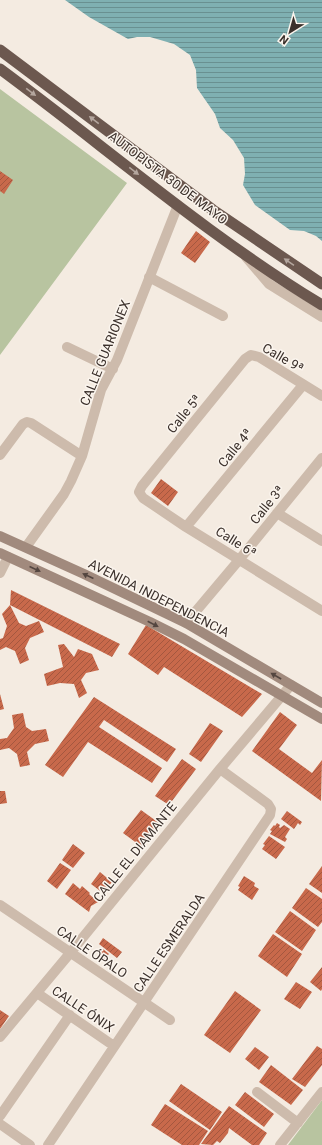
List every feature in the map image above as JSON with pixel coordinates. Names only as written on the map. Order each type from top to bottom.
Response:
[{"type":"highway","name":"AUTOPISTA 30 DE MAYO","points":[[0,50],[213,210],[322,284]]},
{"type":"highway","name":"AUTOPISTA 30 DE MAYO","points":[[0,69],[238,249],[322,304]]},
{"type":"main road","name":"AVENIDA INDEPENDENCIA","points":[[0,536],[186,623],[322,703]]},
{"type":"main road","name":"AVENIDA INDEPENDENCIA","points":[[4,555],[137,615],[184,639],[322,719]]},
{"type":"street","name":"CALLE GUARIONEX","points":[[26,547],[64,494],[71,481],[82,456],[101,390],[113,369],[178,205]]},
{"type":"street","points":[[238,249],[269,284],[322,317]]},
{"type":"street","points":[[149,277],[223,316]]},
{"type":"street","points":[[67,347],[113,369]]},
{"type":"street","name":"Calle 9ª","points":[[251,355],[259,357],[322,396]]},
{"type":"street","name":"Calle 5ª","points":[[139,492],[147,480],[245,359],[251,355]]},
{"type":"street","name":"Calle 4ª","points":[[186,527],[303,385]]},
{"type":"street","points":[[0,455],[23,424],[27,422],[31,423],[82,456]]},
{"type":"street","name":"Calle 3ª","points":[[186,623],[320,464]]},
{"type":"street","name":"Calle 6ª","points":[[139,492],[143,498],[186,527],[322,611]]},
{"type":"street","points":[[278,513],[322,541]]},
{"type":"street","points":[[0,573],[4,555]]},
{"type":"street","name":"CALLE EL DIAMANTE","points":[[0,1037],[220,768],[291,685]]},
{"type":"street","name":"CALLE ESMERALDA","points":[[48,1145],[270,815],[271,809],[268,804],[220,768]]},
{"type":"street","name":"CALLE ÓPALO","points":[[0,905],[170,1020]]},
{"type":"street","name":"CALLE ÓNIX","points":[[37,993],[114,1046]]},
{"type":"street","points":[[0,1116],[70,1015]]},
{"type":"street","points":[[257,1092],[298,1123]]},
{"type":"street","points":[[280,1145],[322,1092]]},
{"type":"street","points":[[0,1124],[30,1145]]},
{"type":"green space","points":[[0,89],[127,183],[0,355]]},
{"type":"green space","points":[[322,1100],[322,1145],[288,1145]]},
{"type":"water","points":[[65,0],[322,0],[322,241],[316,236],[304,231],[290,230],[255,205],[243,185],[245,174],[244,158],[233,140],[220,128],[215,114],[197,88],[196,70],[190,55],[174,44],[150,37],[128,39],[89,17]]},
{"type":"building","points":[[0,171],[13,180],[4,194],[0,191]]},
{"type":"building","points":[[196,231],[210,242],[195,263],[181,253]]},
{"type":"building","points":[[161,479],[178,492],[168,506],[151,493]]},
{"type":"building","points":[[11,590],[120,644],[112,657],[10,605]]},
{"type":"building","points":[[10,605],[19,623],[26,626],[39,621],[44,632],[30,638],[25,648],[29,660],[20,664],[15,651],[6,647],[0,650],[0,639],[3,638],[7,626],[2,614]]},
{"type":"building","points":[[146,625],[262,694],[242,717],[164,667],[158,675],[128,654]]},
{"type":"building","points":[[64,644],[74,657],[78,649],[92,654],[99,670],[86,673],[81,680],[87,693],[79,698],[74,684],[60,683],[47,686],[44,674],[63,667],[58,645]]},
{"type":"building","points":[[0,694],[4,709],[0,710]]},
{"type":"building","points":[[94,697],[176,749],[167,762],[104,720],[99,727],[162,768],[152,783],[88,742],[63,777],[45,765]]},
{"type":"building","points":[[280,712],[297,725],[279,749],[312,773],[322,760],[321,801],[252,751]]},
{"type":"building","points":[[23,713],[26,727],[32,731],[46,729],[49,741],[35,744],[27,752],[30,765],[20,767],[17,754],[9,748],[0,750],[0,739],[7,738],[14,728],[12,715]]},
{"type":"building","points":[[210,723],[223,731],[201,762],[189,754]]},
{"type":"building","points":[[182,759],[196,769],[169,805],[155,796]]},
{"type":"building","points":[[0,791],[5,791],[7,803],[0,804]]},
{"type":"building","points":[[141,810],[159,823],[142,847],[123,833]]},
{"type":"building","points":[[287,811],[302,822],[300,825],[298,823],[294,829],[281,819]]},
{"type":"building","points":[[277,823],[280,825],[280,828],[284,825],[290,829],[285,837],[287,839],[285,842],[270,834],[272,831],[270,830]]},
{"type":"building","points":[[269,836],[285,847],[276,859],[262,849],[265,845],[263,844]]},
{"type":"building","points":[[73,844],[85,853],[73,868],[62,860]]},
{"type":"building","points":[[60,863],[71,870],[57,889],[47,881]]},
{"type":"building","points":[[322,866],[322,893],[309,884]]},
{"type":"building","points":[[100,872],[112,882],[103,893],[91,884]]},
{"type":"building","points":[[244,876],[255,883],[254,886],[259,889],[252,900],[238,890],[240,887],[238,886]]},
{"type":"building","points":[[73,883],[80,889],[82,886],[98,902],[91,906],[89,912],[65,894]]},
{"type":"building","points":[[306,888],[322,899],[322,922],[318,927],[292,908]]},
{"type":"building","points":[[290,911],[316,930],[302,951],[275,932]]},
{"type":"building","points":[[273,934],[302,954],[287,977],[258,956]]},
{"type":"building","points":[[103,938],[122,952],[117,958],[99,944]]},
{"type":"building","points":[[103,949],[109,954],[102,961],[97,957]]},
{"type":"building","points":[[322,967],[322,989],[321,991],[310,982]]},
{"type":"building","points":[[296,982],[312,992],[300,1009],[284,999]]},
{"type":"building","points":[[235,991],[261,1010],[230,1053],[204,1035]]},
{"type":"building","points":[[0,1010],[9,1016],[0,1029]]},
{"type":"building","points":[[317,1046],[322,1049],[322,1065],[305,1087],[292,1079]]},
{"type":"building","points":[[255,1047],[269,1057],[259,1070],[245,1059]]},
{"type":"building","points":[[271,1065],[303,1090],[291,1105],[259,1082]]},
{"type":"building","points":[[181,1084],[222,1112],[210,1130],[169,1101]]},
{"type":"building","points":[[245,1092],[274,1114],[264,1127],[235,1105]]},
{"type":"building","points":[[165,1104],[208,1131],[199,1145],[182,1145],[151,1125]]},
{"type":"building","points":[[229,1106],[267,1133],[259,1145],[252,1145],[229,1128],[228,1133],[220,1143],[217,1141],[213,1145],[201,1144]]}]
